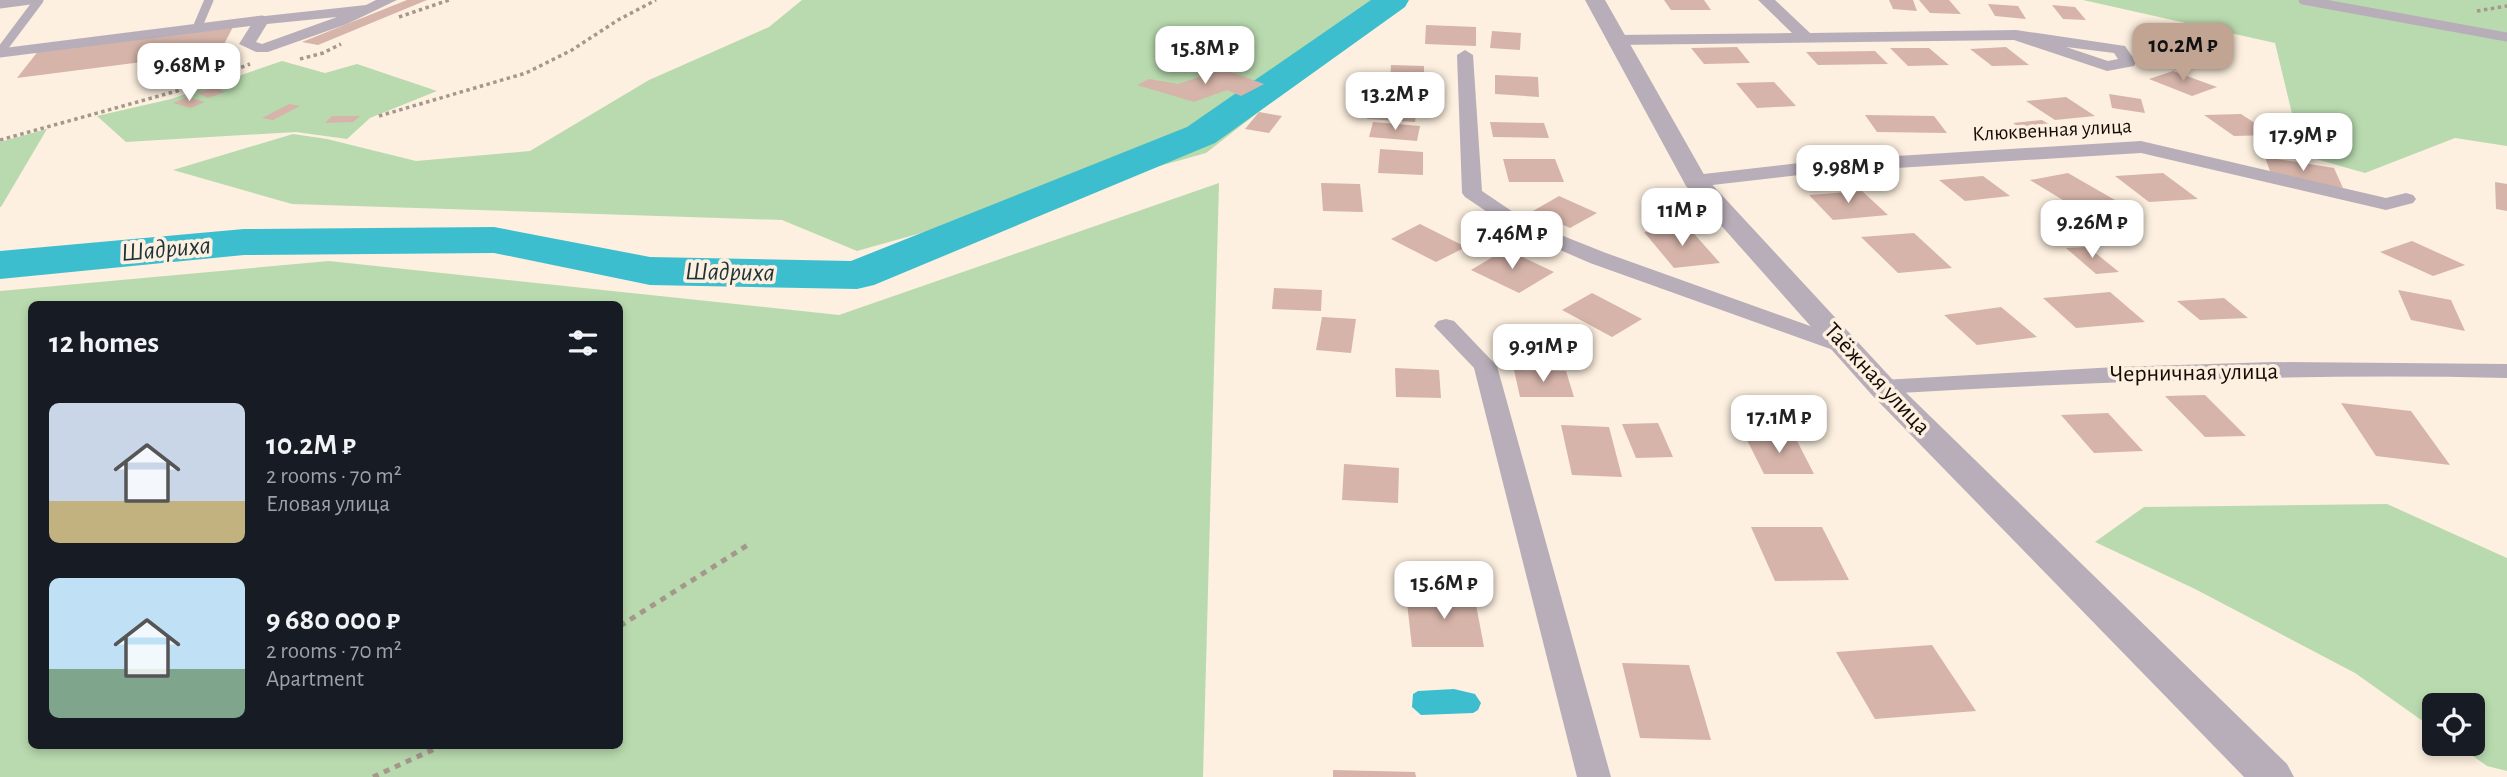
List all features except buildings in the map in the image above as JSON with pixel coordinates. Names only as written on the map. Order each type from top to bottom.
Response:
[{"type":"street","points":[[368,9],[262,20],[247,44],[262,49],[368,9],[389,0]]},
{"type":"street","name":"Таёжная улица","points":[[1595,0],[1695,181],[1882,387],[2272,777]]},
{"type":"street","points":[[1766,0],[1805,37]]},
{"type":"street","points":[[1616,40],[2016,36],[2119,49],[2128,62],[2107,66],[2016,36]]},
{"type":"street","points":[[1465,55],[1472,193],[1521,226],[1598,258],[1844,346]]},
{"type":"street","name":"Клюквенная улица","points":[[1695,181],[1816,167],[2141,147],[2386,204],[2406,199]]},
{"type":"street","points":[[1446,326],[1485,366],[1594,777]]},
{"type":"street","name":"Черничная улица","points":[[1882,387],[2063,376],[2431,368],[2507,371]]},
{"type":"lane","points":[[0,4],[30,0]]},
{"type":"lane","points":[[0,53],[39,0]]},
{"type":"lane","points":[[197,29],[209,0]]},
{"type":"lane","points":[[2303,0],[2507,37]]},
{"type":"lane","points":[[0,53],[262,20]]},
{"type":"path","points":[[391,21],[449,0]]},
{"type":"path","points":[[379,116],[526,73],[572,50],[597,32],[656,0]]},
{"type":"path","points":[[289,58],[299,59],[323,53],[347,41]]},
{"type":"path","points":[[0,140],[177,91],[258,61]]},
{"type":"path","points":[[623,624],[751,542]]},
{"type":"path","points":[[373,777],[434,749]]},
{"type":"green space","points":[[802,0],[1402,0],[1206,153],[857,251],[782,220],[292,204],[173,170],[293,134],[327,139],[416,161],[530,151],[649,80],[769,27]]},
{"type":"green space","points":[[2083,0],[2507,0],[2507,146],[2455,138],[2365,173],[2302,155],[2275,43]]},
{"type":"green space","points":[[282,61],[325,73],[357,64],[437,91],[370,118],[347,139],[296,132],[126,142],[97,116],[171,99]]},
{"type":"green space","points":[[47,129],[1,207],[0,207],[0,142]]},
{"type":"green space","points":[[1219,183],[1203,777],[0,777],[0,291],[329,261],[839,315]]},
{"type":"green space","points":[[2387,504],[2507,558],[2507,771],[2487,766],[2473,756],[2485,756],[2485,693],[2422,693],[2422,720],[2355,673],[2195,589],[2095,542],[2144,507]]},
{"type":"water","points":[[1454,689],[1475,694],[1481,703],[1478,710],[1473,713],[1421,715],[1412,707],[1413,694],[1418,691]]},
{"type":"waterway","name":"Шадриха","points":[[0,265],[244,242],[494,240],[650,271],[857,275],[1201,135],[1393,0]]}]
